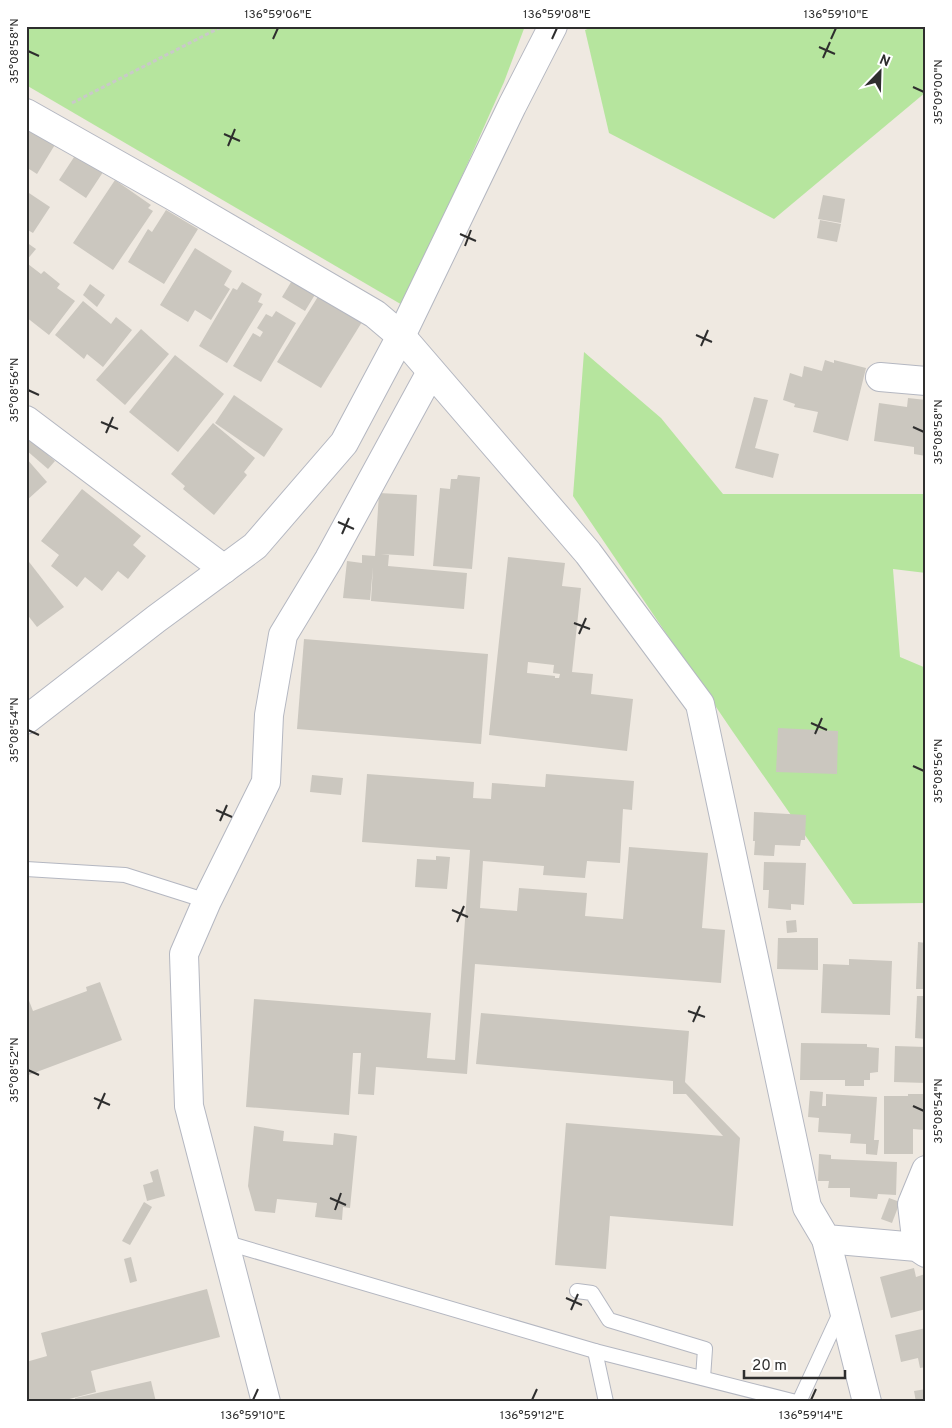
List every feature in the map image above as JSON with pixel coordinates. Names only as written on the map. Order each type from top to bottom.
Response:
[{"type":"street","points":[[26,720],[156,618],[255,546],[344,443],[401,336],[512,106],[553,26]]},
{"type":"street","points":[[32,116],[375,314],[401,336],[588,553],[700,704],[807,1206],[826,1239],[867,1402]]},
{"type":"street","points":[[266,1402],[189,1106],[184,954],[207,901],[266,782],[269,715],[283,635],[329,558],[431,372]]},
{"type":"street","points":[[880,377],[926,381]]},
{"type":"street","points":[[26,420],[224,568]]},
{"type":"street","points":[[826,1239],[921,1250],[912,1204],[926,1170]]},
{"type":"lane","points":[[26,869],[125,875],[207,901]]},
{"type":"lane","points":[[224,1242],[595,1351],[798,1402],[843,1306]]},
{"type":"lane","points":[[577,1291],[592,1293],[609,1320],[705,1349],[703,1378]]},
{"type":"lane","points":[[595,1351],[606,1402]]},
{"type":"path","points":[[32,116],[223,26]]},
{"type":"green space","points":[[26,26],[525,26],[504,82],[404,306],[26,85]]},
{"type":"green space","points":[[595,26],[926,26],[926,92],[774,219],[609,133],[585,30]]},
{"type":"green space","points":[[584,352],[661,418],[723,494],[926,494],[926,573],[893,569],[900,657],[926,668],[926,903],[853,904],[733,732],[573,496]]},
{"type":"building","points":[[26,115],[56,143],[37,174],[26,167]]},
{"type":"building","points":[[80,148],[107,166],[86,198],[59,180]]},
{"type":"building","points":[[115,180],[151,205],[148,208],[153,211],[113,270],[73,243]]},
{"type":"building","points":[[26,191],[50,207],[33,233],[26,229]]},
{"type":"building","points":[[823,195],[845,199],[841,223],[818,219]]},
{"type":"building","points":[[166,210],[198,229],[164,284],[128,262],[148,229],[152,232]]},
{"type":"building","points":[[820,220],[841,224],[837,242],[817,238]]},
{"type":"building","points":[[26,242],[36,249],[26,261]]},
{"type":"building","points":[[195,248],[232,271],[224,285],[230,289],[211,320],[195,310],[188,322],[160,305]]},
{"type":"building","points":[[28,264],[41,274],[44,271],[60,284],[57,288],[75,301],[49,335],[26,317],[26,267]]},
{"type":"building","points":[[296,274],[319,288],[305,311],[282,297]]},
{"type":"building","points":[[242,282],[262,294],[258,302],[263,304],[227,363],[199,346],[233,288],[237,290]]},
{"type":"building","points":[[90,284],[105,295],[97,307],[83,295]]},
{"type":"building","points":[[319,295],[362,322],[321,388],[277,362]]},
{"type":"building","points":[[83,301],[111,324],[116,317],[132,330],[103,367],[87,354],[84,359],[55,335]]},
{"type":"building","points":[[276,311],[296,323],[261,382],[233,366],[253,333],[260,337],[263,332],[257,328],[266,314],[272,317]]},
{"type":"building","points":[[141,329],[169,354],[125,405],[96,380]]},
{"type":"building","points":[[175,355],[224,394],[178,452],[129,412]]},
{"type":"building","points":[[825,360],[834,363],[834,360],[866,368],[848,441],[813,432],[818,412],[794,407],[795,404],[783,400],[790,373],[802,377],[804,366],[822,371]]},
{"type":"building","points":[[234,395],[283,429],[264,457],[215,423]]},
{"type":"building","points":[[754,397],[768,400],[755,448],[779,454],[773,478],[735,468]]},
{"type":"building","points":[[908,398],[926,400],[926,456],[914,454],[914,447],[874,441],[879,403],[907,407]]},
{"type":"building","points":[[213,423],[255,458],[244,472],[247,475],[214,515],[183,489],[185,486],[171,474]]},
{"type":"building","points":[[29,439],[55,461],[48,469],[26,450],[26,443]]},
{"type":"building","points":[[26,458],[47,482],[26,501]]},
{"type":"building","points":[[458,475],[480,477],[472,569],[433,566],[440,488],[450,489],[451,479],[457,479]]},
{"type":"building","points":[[82,489],[141,536],[133,545],[146,556],[128,579],[118,571],[102,591],[85,577],[77,587],[51,566],[59,555],[41,541]]},
{"type":"building","points":[[379,493],[417,495],[414,556],[381,554],[389,555],[388,566],[467,573],[464,609],[371,601],[373,567],[370,600],[343,598],[347,561],[362,563],[362,555],[375,556]]},
{"type":"building","points":[[508,557],[565,563],[562,586],[581,588],[572,672],[593,674],[591,694],[633,699],[627,751],[489,735]],"holes":[[[528,662],[554,665],[553,673],[560,674],[559,678],[527,673]]]},
{"type":"building","points":[[26,558],[64,607],[37,627],[26,613]]},
{"type":"building","points":[[304,639],[488,654],[481,744],[297,729]]},
{"type":"building","points":[[778,728],[838,731],[837,774],[776,772]]},
{"type":"building","points":[[367,774],[474,782],[473,798],[491,799],[492,783],[545,787],[546,774],[634,781],[632,810],[623,809],[620,863],[587,861],[585,878],[543,875],[544,866],[483,861],[480,908],[517,911],[519,888],[587,893],[585,916],[623,919],[629,847],[708,853],[702,928],[725,930],[721,983],[475,964],[467,1074],[376,1067],[374,1095],[358,1094],[361,1053],[353,1053],[349,1115],[246,1107],[254,999],[431,1013],[427,1058],[455,1060],[470,850],[362,842]]},
{"type":"building","points":[[312,775],[343,778],[341,795],[310,792]]},
{"type":"building","points":[[754,812],[806,815],[805,840],[801,840],[800,846],[775,845],[774,856],[754,855]]},
{"type":"building","points":[[436,856],[450,857],[447,889],[415,887],[417,859],[436,860]]},
{"type":"building","points":[[764,862],[806,863],[804,905],[791,904],[791,910],[768,908],[769,890],[763,890]]},
{"type":"building","points":[[796,920],[797,932],[787,933],[786,921]]},
{"type":"building","points":[[778,938],[818,938],[818,970],[777,969]]},
{"type":"building","points":[[918,942],[926,943],[926,989],[916,989]]},
{"type":"building","points":[[849,959],[892,961],[890,1015],[821,1013],[823,964],[849,965]]},
{"type":"building","points":[[100,982],[122,1040],[26,1076],[26,993],[33,1011],[87,991],[86,987]]},
{"type":"building","points":[[917,996],[926,996],[926,1039],[915,1038]]},
{"type":"building","points":[[481,1013],[689,1031],[685,1082],[740,1138],[733,1226],[610,1216],[606,1269],[555,1265],[566,1123],[723,1136],[686,1094],[673,1094],[673,1081],[476,1064]]},
{"type":"building","points":[[801,1043],[867,1044],[867,1047],[879,1048],[878,1072],[870,1073],[870,1080],[864,1080],[864,1086],[845,1086],[845,1080],[800,1080]]},
{"type":"building","points":[[895,1046],[926,1047],[926,1083],[894,1082]]},
{"type":"building","points":[[810,1091],[823,1092],[822,1106],[826,1106],[826,1094],[877,1097],[874,1140],[879,1140],[877,1155],[866,1154],[866,1144],[850,1143],[851,1134],[818,1132],[819,1118],[808,1117]]},
{"type":"building","points":[[908,1094],[926,1094],[926,1123],[924,1123],[924,1130],[913,1129],[913,1154],[884,1154],[884,1096],[908,1096]]},
{"type":"building","points":[[254,1126],[284,1131],[283,1141],[333,1145],[334,1133],[357,1136],[350,1208],[343,1207],[342,1220],[315,1217],[317,1203],[277,1199],[275,1213],[255,1211],[248,1186]]},
{"type":"building","points":[[819,1154],[831,1155],[831,1159],[897,1162],[896,1195],[878,1194],[877,1199],[850,1197],[850,1188],[828,1188],[829,1181],[818,1181]]},
{"type":"building","points":[[158,1169],[165,1196],[147,1201],[143,1185],[153,1182],[150,1172]]},
{"type":"building","points":[[889,1198],[900,1202],[892,1223],[881,1219]]},
{"type":"building","points":[[144,1202],[152,1207],[130,1245],[122,1241]]},
{"type":"building","points":[[131,1257],[137,1281],[130,1283],[124,1259]]},
{"type":"building","points":[[914,1268],[916,1277],[925,1274],[926,1309],[891,1318],[880,1277]]},
{"type":"building","points":[[207,1289],[220,1337],[91,1371],[96,1392],[58,1402],[26,1402],[26,1362],[47,1356],[41,1333]]},
{"type":"building","points":[[926,1328],[926,1367],[920,1368],[918,1358],[901,1362],[895,1335]]},
{"type":"building","points":[[151,1381],[156,1402],[76,1402],[75,1398]]},
{"type":"building","points":[[926,1389],[926,1402],[916,1402],[914,1391]]}]
